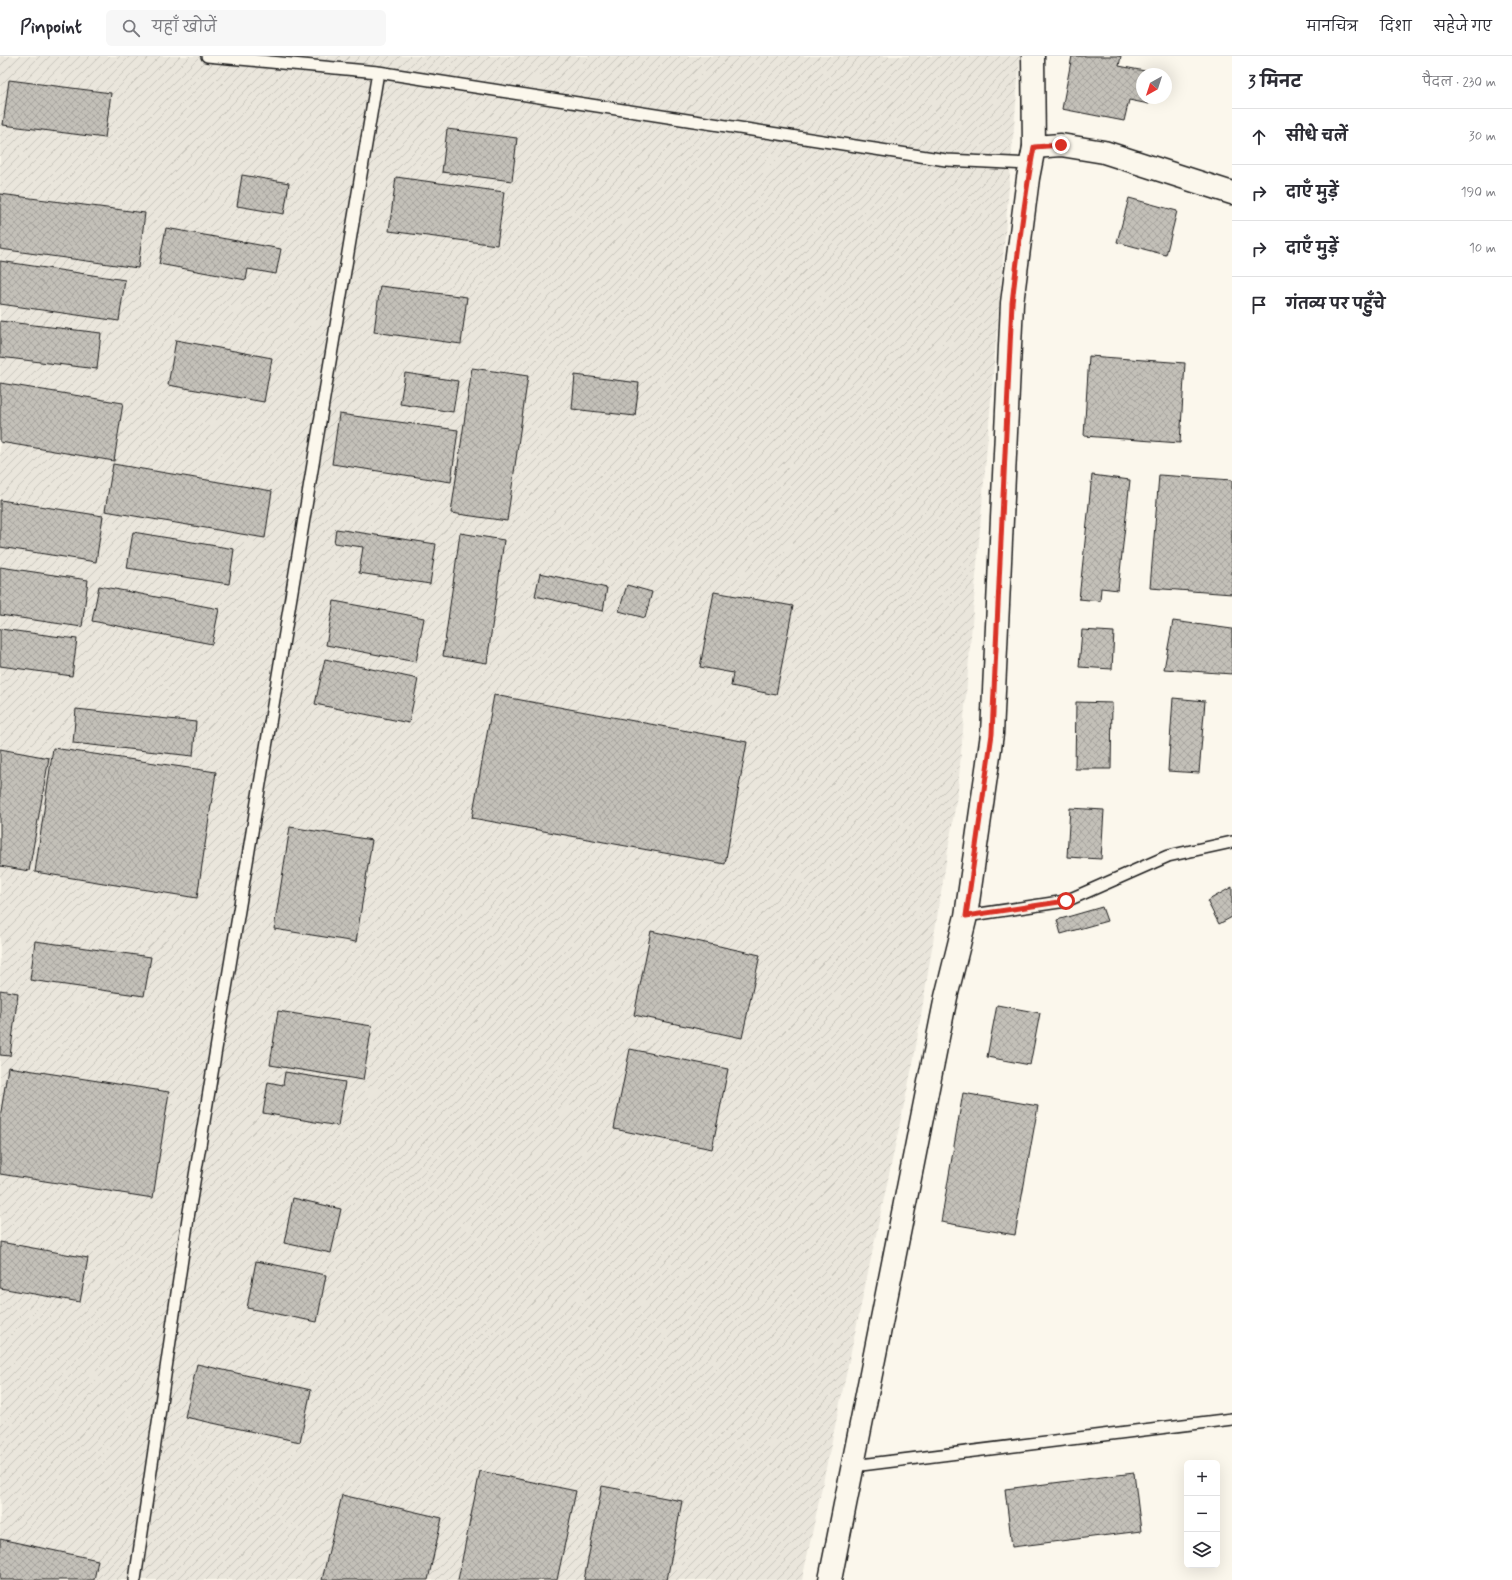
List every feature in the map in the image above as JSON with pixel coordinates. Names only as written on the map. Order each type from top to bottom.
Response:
[{"type":"street","points":[[830,1580],[946,997],[966,916],[992,734],[1012,303],[1033,155],[1033,56]]},
{"type":"street","points":[[1033,155],[1061,145],[1104,152],[1232,193]]},
{"type":"lane","points":[[207,56],[378,72],[946,160],[1033,155]]},
{"type":"lane","points":[[135,1580],[191,1202],[378,72]]},
{"type":"lane","points":[[966,916],[1066,901],[1168,856],[1232,842]]},
{"type":"lane","points":[[853,1466],[1232,1419]]},
{"type":"shaded area","points":[[0,56],[1020,56],[958,789],[914,1058],[802,1580],[0,1580]]},
{"type":"building","points":[[1072,56],[1121,56],[1119,66],[1136,69],[1136,101],[1129,100],[1124,121],[1062,109]]},
{"type":"building","points":[[9,80],[111,93],[105,138],[3,125]]},
{"type":"building","points":[[447,129],[517,138],[512,181],[442,172]]},
{"type":"building","points":[[242,175],[289,183],[284,214],[237,206]]},
{"type":"building","points":[[396,177],[504,192],[497,245],[389,231]]},
{"type":"building","points":[[0,194],[145,213],[138,268],[0,249]]},
{"type":"building","points":[[1129,198],[1177,211],[1166,255],[1117,242]]},
{"type":"building","points":[[166,228],[281,249],[276,274],[248,269],[246,280],[159,264]]},
{"type":"building","points":[[0,261],[125,280],[119,321],[0,304]]},
{"type":"building","points":[[380,286],[467,297],[461,344],[374,332]]},
{"type":"building","points":[[0,321],[101,333],[97,369],[0,357]]},
{"type":"building","points":[[176,340],[272,358],[264,402],[168,385]]},
{"type":"building","points":[[1089,356],[1185,363],[1180,443],[1084,436]]},
{"type":"building","points":[[472,368],[528,376],[507,521],[451,513]]},
{"type":"building","points":[[405,373],[458,381],[453,412],[400,404]]},
{"type":"building","points":[[575,375],[639,383],[635,416],[572,409]]},
{"type":"building","points":[[0,383],[123,403],[114,461],[0,442]]},
{"type":"building","points":[[339,414],[458,430],[451,482],[332,464]]},
{"type":"building","points":[[113,464],[272,491],[265,538],[105,511]]},
{"type":"building","points":[[1092,475],[1130,480],[1118,590],[1101,588],[1100,601],[1079,599]]},
{"type":"building","points":[[1159,475],[1232,480],[1232,594],[1150,588]]},
{"type":"building","points":[[0,500],[103,516],[96,562],[0,547]]},
{"type":"building","points":[[336,529],[436,544],[430,584],[359,573],[363,547],[334,543]]},
{"type":"building","points":[[133,532],[234,549],[229,584],[127,568]]},
{"type":"building","points":[[460,533],[504,540],[487,663],[443,656]]},
{"type":"building","points":[[0,567],[88,580],[82,627],[0,615]]},
{"type":"building","points":[[540,573],[607,588],[603,611],[535,596]]},
{"type":"building","points":[[627,585],[652,592],[645,618],[619,611]]},
{"type":"building","points":[[99,586],[219,609],[212,644],[92,621]]},
{"type":"building","points":[[714,592],[793,606],[776,695],[731,686],[733,673],[700,667]]},
{"type":"building","points":[[334,601],[424,618],[416,662],[326,645]]},
{"type":"building","points":[[1173,621],[1232,629],[1232,674],[1164,669]]},
{"type":"building","points":[[0,629],[77,639],[72,676],[0,666]]},
{"type":"building","points":[[1082,630],[1114,632],[1112,669],[1079,667]]},
{"type":"building","points":[[325,659],[418,679],[409,723],[315,704]]},
{"type":"building","points":[[494,695],[747,742],[725,864],[472,818]]},
{"type":"building","points":[[1173,698],[1205,701],[1199,773],[1168,771]]},
{"type":"building","points":[[1076,702],[1112,703],[1111,769],[1075,769]]},
{"type":"building","points":[[76,709],[196,722],[193,756],[73,743]]},
{"type":"building","points":[[53,748],[216,772],[197,898],[35,872]]},
{"type":"building","points":[[0,749],[49,758],[29,871],[0,866]]},
{"type":"building","points":[[1070,808],[1104,810],[1101,859],[1067,857]]},
{"type":"building","points":[[290,827],[372,840],[356,942],[274,929]]},
{"type":"building","points":[[1232,887],[1232,917],[1219,924],[1207,901]]},
{"type":"building","points":[[1102,907],[1107,921],[1061,934],[1057,920]]},
{"type":"building","points":[[651,931],[760,955],[742,1038],[634,1015]]},
{"type":"building","points":[[35,941],[151,957],[144,996],[30,980]]},
{"type":"building","points":[[0,990],[18,993],[10,1056],[0,1055]]},
{"type":"building","points":[[997,1005],[1040,1013],[1030,1065],[987,1057]]},
{"type":"building","points":[[278,1011],[372,1026],[363,1080],[270,1065]]},
{"type":"building","points":[[630,1049],[728,1069],[712,1149],[614,1129]]},
{"type":"building","points":[[8,1067],[169,1092],[153,1198],[0,1174],[0,1118]]},
{"type":"building","points":[[285,1072],[345,1082],[338,1126],[263,1113],[268,1082],[283,1085]]},
{"type":"building","points":[[963,1093],[1038,1106],[1015,1235],[941,1222]]},
{"type":"building","points":[[293,1198],[341,1209],[331,1253],[284,1243]]},
{"type":"building","points":[[0,1242],[88,1258],[80,1302],[0,1288]]},
{"type":"building","points":[[256,1261],[326,1275],[317,1322],[247,1308]]},
{"type":"building","points":[[197,1364],[311,1390],[300,1442],[185,1417]]},
{"type":"building","points":[[480,1471],[576,1491],[557,1580],[458,1580]]},
{"type":"building","points":[[1134,1473],[1141,1531],[1012,1547],[1005,1489]]},
{"type":"building","points":[[602,1486],[682,1501],[667,1580],[584,1580]]},
{"type":"building","points":[[342,1495],[442,1518],[428,1580],[322,1580]]},
{"type":"building","points":[[0,1539],[98,1560],[94,1580],[0,1580]]},
{"type":"route","points":[[1061,145],[1034,147],[1028,178],[1017,258],[1012,303],[992,734],[966,916],[1050,902],[1066,901]]}]
